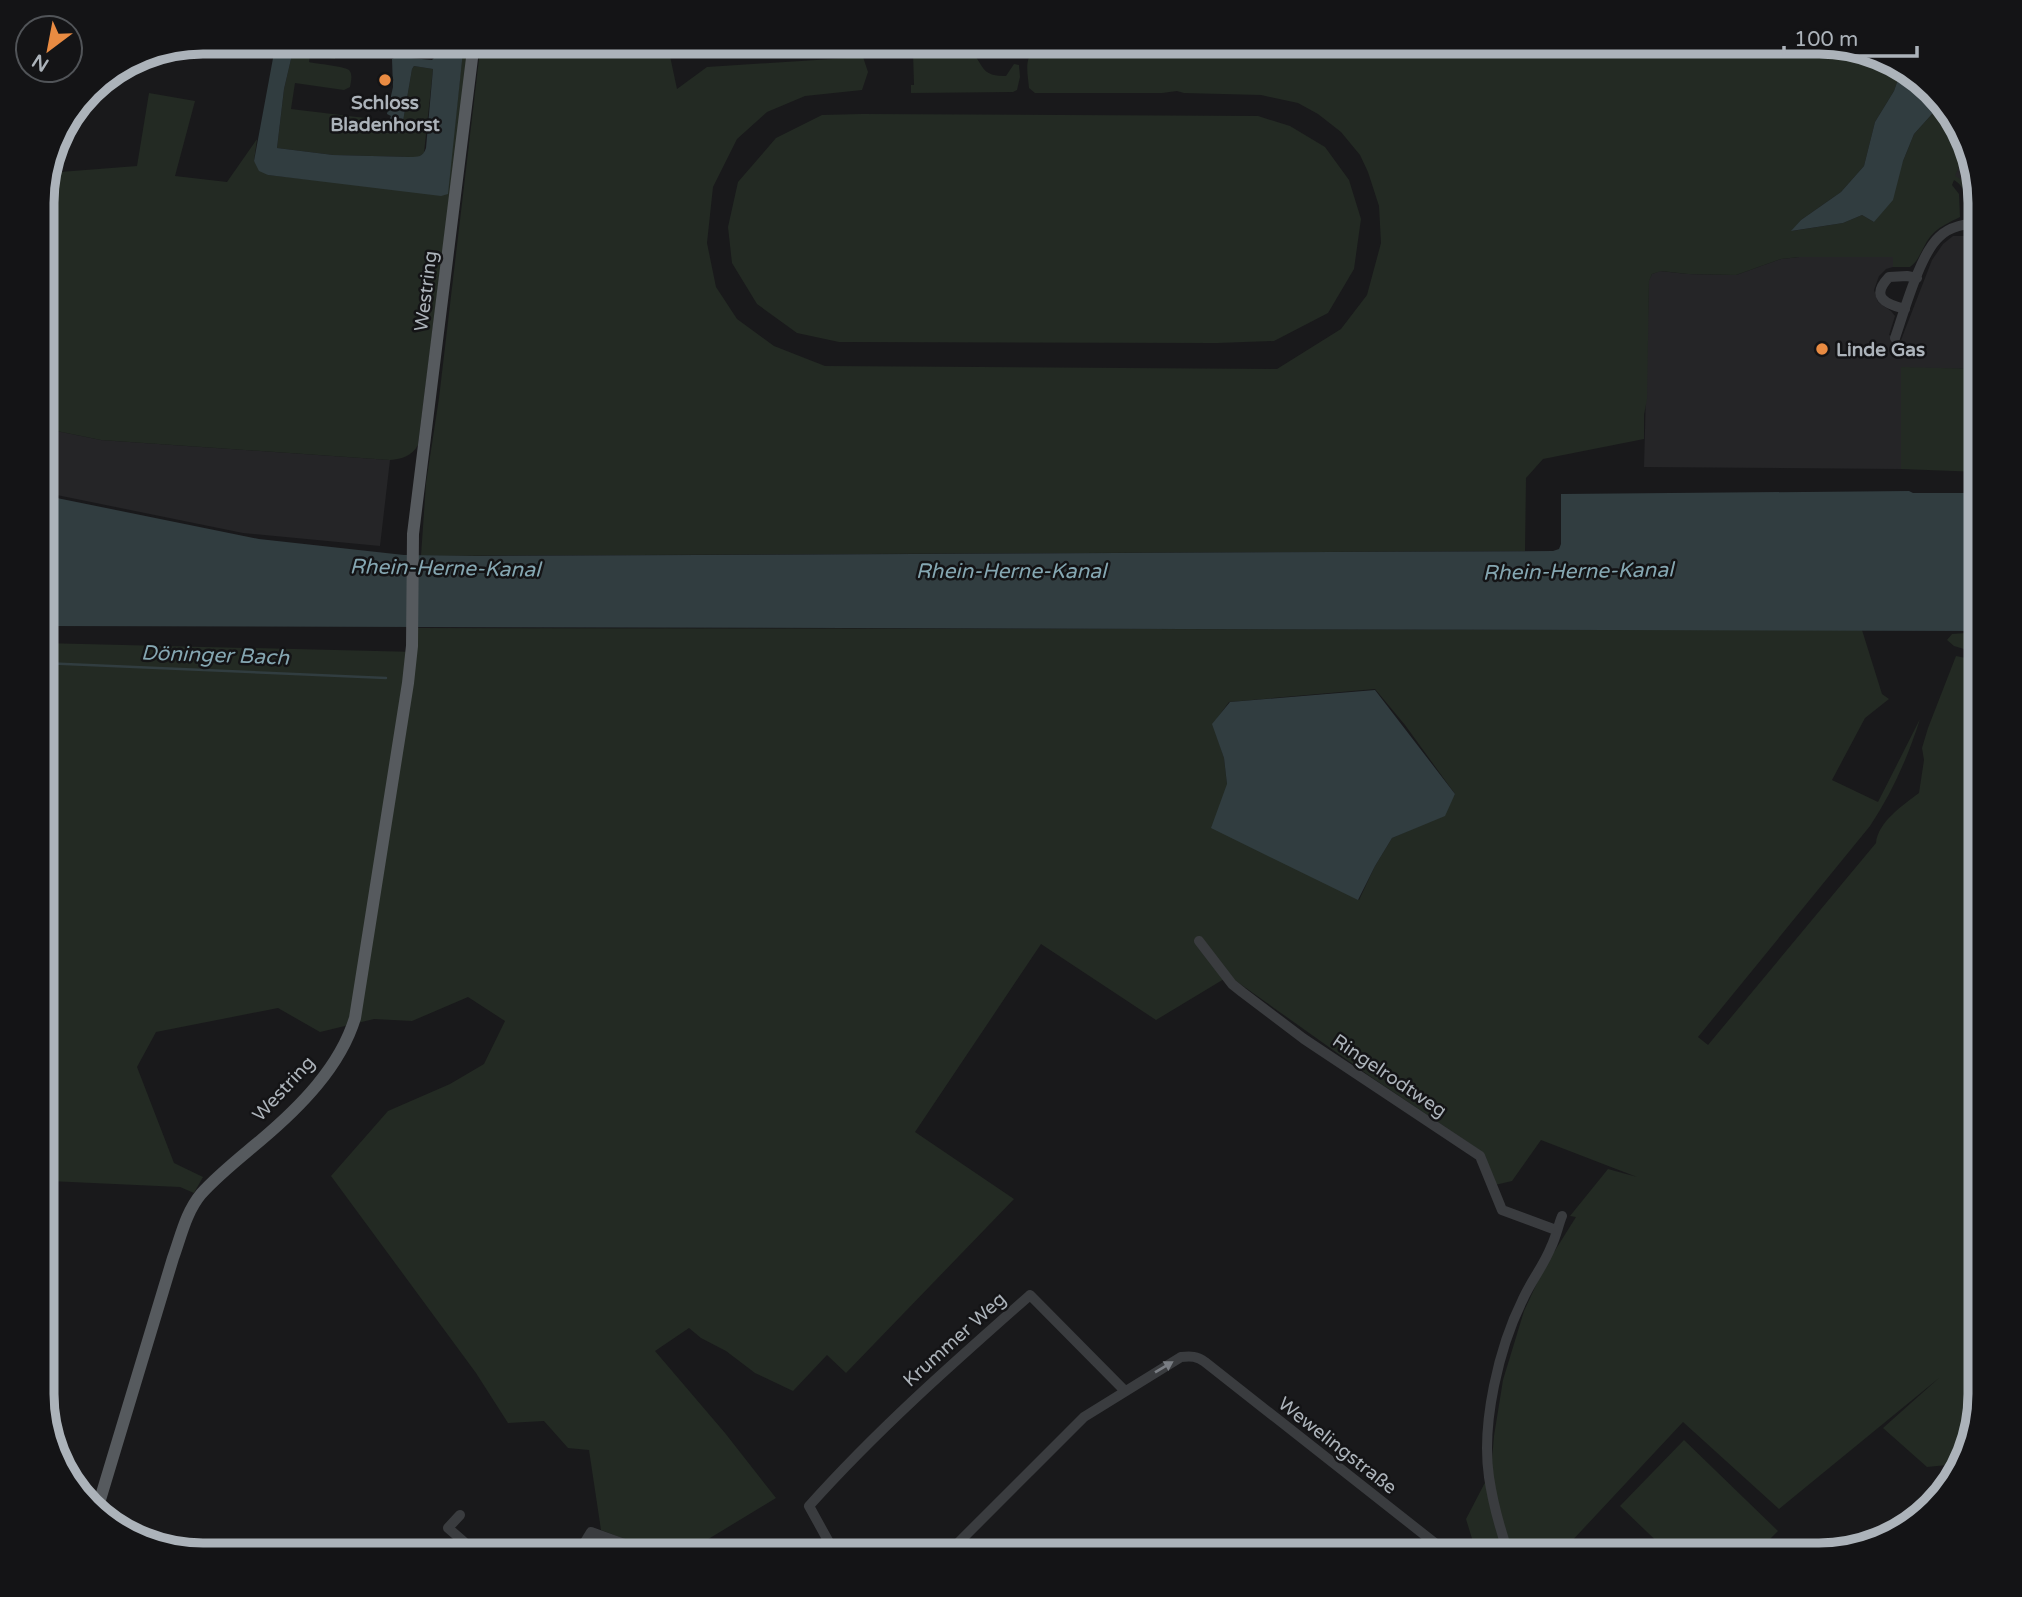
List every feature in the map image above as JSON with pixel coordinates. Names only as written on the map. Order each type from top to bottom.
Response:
[{"type":"main road","name":"Westring","points":[[100,1501],[173,1258],[193,1206],[215,1179],[264,1138],[303,1100],[336,1058],[355,1018],[411,654],[412,545],[417,491],[441,319],[473,54]]},
{"type":"street","points":[[1895,338],[1927,253],[1937,238],[1947,231],[1968,224]]},
{"type":"street","points":[[1905,309],[1883,300],[1880,290],[1882,284],[1888,277],[1917,278]]},
{"type":"street","name":"Ringelrodtweg","points":[[1199,941],[1232,984],[1242,992],[1304,1039],[1480,1156],[1503,1210],[1556,1230]]},
{"type":"street","points":[[1505,1543],[1496,1516],[1488,1474],[1488,1419],[1495,1378],[1522,1300],[1552,1246],[1562,1216]]},
{"type":"street","name":"Krummer Weg","points":[[829,1543],[809,1506],[915,1396],[1030,1295],[1125,1391]]},
{"type":"street","name":"Wewelingstraße","points":[[1125,1391],[1181,1357],[1199,1357],[1435,1543]]},
{"type":"street","points":[[958,1543],[1084,1417],[1125,1391]]},
{"type":"street","points":[[460,1515],[449,1528],[463,1541]]},
{"type":"street","points":[[584,1543],[591,1532],[622,1543]]},
{"type":"shaded area","points":[[292,54],[336,54],[335,59],[310,55],[309,62],[349,70],[350,87],[344,90],[295,83],[291,109],[382,120],[386,133],[401,133],[412,69],[414,66],[433,69],[424,153],[419,157],[333,155],[277,148],[284,89]]},
{"type":"shaded area","points":[[463,54],[467,54],[418,445],[410,454],[390,460],[101,440],[55,431],[55,193],[58,172],[137,166],[149,93],[195,101],[175,176],[227,182],[257,139],[254,161],[268,175],[447,194]]},
{"type":"shaded area","points":[[480,54],[670,54],[677,89],[707,67],[863,57],[868,72],[862,90],[805,96],[767,112],[737,139],[713,187],[707,243],[716,287],[737,319],[774,346],[825,366],[1277,369],[1341,329],[1367,295],[1381,243],[1379,206],[1360,155],[1341,132],[1318,114],[1298,103],[1261,95],[1177,91],[1035,93],[1029,88],[1027,67],[1031,54],[1329,54],[1340,58],[1346,54],[1838,56],[1867,62],[1899,78],[1894,91],[1875,122],[1864,166],[1841,192],[1801,220],[1792,231],[1843,223],[1862,215],[1874,222],[1914,134],[1935,110],[1960,155],[1962,160],[1955,176],[1966,185],[1968,216],[1965,216],[1963,191],[1954,180],[1952,185],[1959,194],[1960,217],[1933,233],[1910,267],[1893,267],[1893,257],[1799,257],[1781,259],[1736,275],[1661,271],[1652,274],[1649,281],[1644,439],[1543,459],[1526,478],[1525,551],[421,556],[426,483],[439,398]]},
{"type":"shaded area","points":[[688,54],[711,54],[699,57]]},
{"type":"shaded area","points":[[913,54],[972,54],[986,71],[997,76],[1006,76],[1014,64],[1019,65],[1020,77],[1017,90],[1013,92],[911,93],[911,85],[914,85]]},
{"type":"shaded area","points":[[822,115],[1258,116],[1290,126],[1325,147],[1349,180],[1361,219],[1354,269],[1328,313],[1274,341],[839,342],[797,333],[757,304],[732,263],[728,227],[738,182],[776,138]]},
{"type":"shaded area","points":[[1962,160],[1967,191],[1954,177]]},
{"type":"shaded area","points":[[1953,236],[1968,236],[1968,369],[1901,368],[1901,469],[1644,467],[1649,280],[1652,274],[1660,271],[1736,275],[1781,259],[1894,257],[1893,267],[1886,269],[1879,276],[1874,290],[1878,302],[1895,316],[1889,335],[1901,340],[1932,260],[1943,244]]},
{"type":"shaded area","points":[[1901,367],[1968,369],[1968,472],[1901,469]]},
{"type":"shaded area","points":[[55,431],[101,440],[390,460],[380,546],[243,533],[55,495]]},
{"type":"shaded area","points":[[417,628],[1862,630],[1882,694],[1889,699],[1865,718],[1832,780],[1878,802],[1920,719],[1910,747],[1892,788],[1870,826],[1698,1037],[1708,1045],[1876,843],[1886,821],[1919,793],[1924,760],[1922,748],[1928,728],[1956,656],[1968,658],[1968,1394],[1960,1442],[1947,1465],[1927,1467],[1883,1428],[1939,1378],[1779,1509],[1683,1422],[1570,1543],[1473,1543],[1466,1519],[1491,1471],[1503,1380],[1524,1311],[1544,1268],[1576,1217],[1570,1216],[1608,1169],[1637,1177],[1541,1140],[1512,1181],[1495,1185],[1481,1151],[1229,976],[1156,1020],[1041,944],[915,1132],[1014,1199],[846,1373],[827,1355],[793,1391],[755,1373],[689,1328],[655,1351],[776,1498],[702,1543],[635,1543],[601,1530],[589,1450],[568,1448],[544,1421],[508,1423],[476,1373],[331,1176],[388,1111],[450,1084],[484,1064],[505,1021],[468,997],[412,1021],[374,1019],[320,1032],[278,1008],[156,1032],[137,1067],[174,1163],[203,1177],[194,1193],[180,1187],[55,1181],[55,643],[417,652]],"holes":[[[1375,689],[1455,794],[1444,815],[1392,838],[1359,900],[1227,784],[1224,758],[1213,724],[1229,702]]]},
{"type":"shaded area","points":[[1968,633],[1968,650],[1954,646],[1947,640],[1952,634]]},
{"type":"shaded area","points":[[1684,1440],[1778,1531],[1766,1543],[1659,1543],[1620,1506]]},
{"type":"water","points":[[274,54],[292,54],[284,89],[277,148],[333,155],[410,157],[420,156],[426,148],[433,69],[414,66],[401,133],[386,132],[383,129],[391,116],[387,114],[393,87],[392,59],[396,54],[411,54],[411,58],[432,60],[436,54],[463,54],[448,194],[441,196],[268,175],[259,171],[254,161]]},
{"type":"water","points":[[1899,78],[1917,91],[1935,110],[1914,134],[1903,161],[1893,200],[1874,222],[1862,215],[1843,223],[1791,231],[1801,220],[1841,192],[1864,166],[1875,122],[1894,91]]},
{"type":"water","name":"Rhein-Herne-Kanal","points":[[1909,491],[1968,493],[1968,631],[55,626],[55,498],[259,539],[404,555],[477,556],[1553,551],[1559,549],[1561,544],[1561,494]]},
{"type":"water","points":[[1375,690],[1455,794],[1445,816],[1392,838],[1358,900],[1211,828],[1227,784],[1224,758],[1212,724],[1230,702]]},
{"type":"waterway","name":"Döninger Bach","points":[[55,664],[386,678]]},
{"type":"place","name":"Schloss Bladenhorst","points":[[385,80]]},
{"type":"place","name":"Linde Gas","points":[[1822,349]]}]
